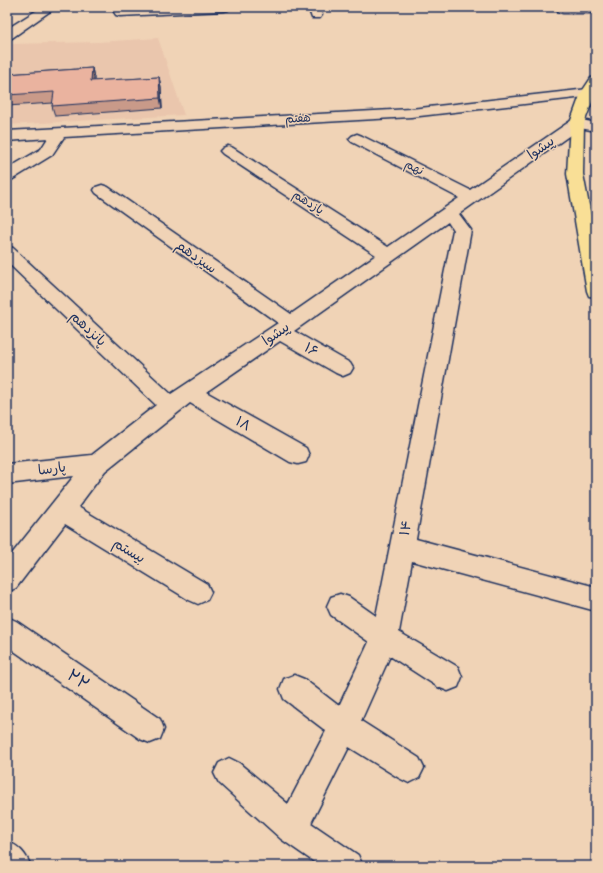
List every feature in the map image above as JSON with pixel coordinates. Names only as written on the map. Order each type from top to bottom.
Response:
[{"type":"main road","points":[[592,87],[587,125],[575,174],[596,291]]},
{"type":"street","points":[[7,35],[50,7]]},
{"type":"street","points":[[120,12],[224,7]]},
{"type":"street","points":[[563,10],[596,8]]},
{"type":"street","name":"هفتم","points":[[7,136],[411,113],[592,87]]},
{"type":"street","name":"پیشوا","points":[[7,580],[97,464],[170,406],[285,328],[471,197],[587,125]]},
{"type":"street","points":[[7,176],[47,152],[58,134]]},
{"type":"street","name":"نهم","points":[[357,139],[471,197]]},
{"type":"street","name":"یازدهم","points":[[228,151],[388,255]]},
{"type":"street","name":"سیزدهم","points":[[102,190],[285,328]]},
{"type":"street","name":"۱۴","points":[[292,828],[344,727],[385,638],[462,230],[449,212]]},
{"type":"street","name":"پانزدهم","points":[[7,252],[170,406]]},
{"type":"street","name":"۱۶","points":[[285,328],[343,368]]},
{"type":"street","name":"۱۸","points":[[189,393],[298,455]]},
{"type":"street","name":"پارسا","points":[[7,474],[97,464]]},
{"type":"street","name":"بیستم","points":[[61,509],[198,592]]},
{"type":"street","points":[[403,547],[596,599]]},
{"type":"street","points":[[340,606],[385,638],[448,677]]},
{"type":"street","name":"۲۲","points":[[7,630],[150,729]]},
{"type":"street","points":[[294,690],[344,727],[409,768]]},
{"type":"street","points":[[230,773],[292,828],[347,866]]},
{"type":"street","points":[[7,857],[16,866]]},
{"type":"shaded area","points":[[158,38],[184,115],[7,125],[7,49],[11,44],[98,42]]},
{"type":"building","points":[[92,68],[91,81],[159,77],[160,98],[52,106],[54,92],[7,95],[7,74]]}]
